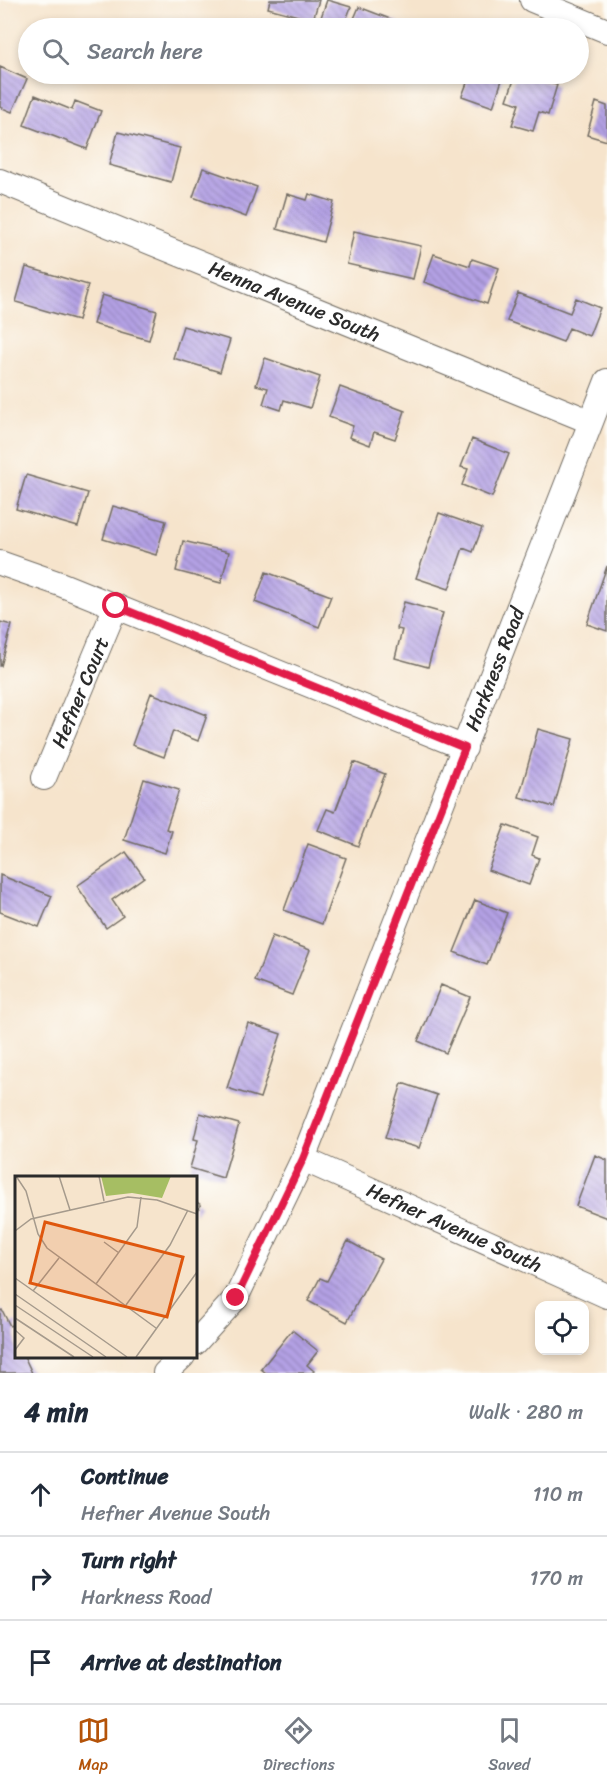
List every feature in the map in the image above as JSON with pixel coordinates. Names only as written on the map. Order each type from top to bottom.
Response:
[{"type":"street","points":[[532,0],[576,18]]},
{"type":"street","points":[[589,24],[607,31]]},
{"type":"street","name":"Henna Avenue South","points":[[0,181],[589,421]]},
{"type":"street","name":"Harkness Road","points":[[196,1342],[236,1298],[303,1159],[465,748],[589,421],[607,381]]},
{"type":"street","points":[[0,563],[116,606],[465,748]]},
{"type":"street","name":"Hefner Court","points":[[44,778],[116,606]]},
{"type":"street","name":"Hefner Avenue South","points":[[303,1159],[607,1296]]},
{"type":"street","points":[[165,1373],[181,1358]]},
{"type":"building","points":[[270,0],[319,0],[314,18],[268,8]]},
{"type":"building","points":[[327,0],[351,7],[347,18],[321,18]]},
{"type":"building","points":[[359,7],[388,18],[354,18]]},
{"type":"building","points":[[0,67],[18,75],[18,84],[25,84],[12,112],[0,107]]},
{"type":"building","points":[[467,84],[501,84],[493,107],[462,96]]},
{"type":"building","points":[[513,84],[557,85],[548,115],[539,112],[533,131],[512,125],[519,104],[507,100]]},
{"type":"building","points":[[35,95],[72,110],[75,101],[101,111],[87,149],[24,125]]},
{"type":"building","points":[[596,102],[607,106],[607,141],[587,135]]},
{"type":"building","points":[[118,132],[180,148],[171,182],[109,165]]},
{"type":"building","points":[[203,168],[257,187],[246,217],[193,197]]},
{"type":"building","points":[[287,194],[307,200],[309,194],[334,202],[323,242],[277,229]]},
{"type":"building","points":[[354,231],[421,246],[413,279],[347,264]]},
{"type":"building","points":[[434,254],[470,266],[472,259],[499,268],[487,304],[424,282]]},
{"type":"building","points":[[26,267],[88,285],[78,320],[16,302]]},
{"type":"building","points":[[518,293],[570,313],[576,298],[600,308],[589,336],[569,328],[563,342],[507,321]]},
{"type":"building","points":[[102,295],[157,311],[149,340],[93,324]]},
{"type":"building","points":[[183,326],[230,340],[220,372],[173,358]]},
{"type":"building","points":[[265,358],[320,377],[310,408],[284,400],[281,410],[263,404],[268,388],[256,385]]},
{"type":"building","points":[[340,387],[405,411],[395,439],[374,432],[370,445],[349,437],[353,426],[329,417]]},
{"type":"building","points":[[472,439],[509,454],[492,497],[462,485],[468,469],[461,467]]},
{"type":"building","points":[[26,475],[88,493],[78,527],[16,509]]},
{"type":"building","points":[[113,506],[166,521],[156,555],[103,539]]},
{"type":"building","points":[[439,513],[482,528],[473,552],[463,548],[449,589],[416,578]]},
{"type":"building","points":[[183,541],[229,552],[221,583],[176,571]]},
{"type":"building","points":[[607,566],[607,631],[587,624]]},
{"type":"building","points":[[266,572],[331,596],[319,627],[255,602]]},
{"type":"building","points":[[404,602],[443,613],[428,667],[395,658],[402,630],[397,629]]},
{"type":"building","points":[[0,622],[12,625],[1,666],[0,666]]},
{"type":"building","points":[[151,693],[207,715],[198,741],[173,731],[164,757],[132,745]]},
{"type":"building","points":[[538,729],[573,739],[554,807],[519,797]]},
{"type":"building","points":[[354,762],[385,774],[358,846],[318,830],[327,809],[335,812]]},
{"type":"building","points":[[144,779],[179,790],[166,829],[172,831],[165,853],[124,840]]},
{"type":"building","points":[[505,825],[538,837],[532,855],[539,858],[529,885],[488,870]]},
{"type":"building","points":[[308,844],[346,858],[322,924],[284,910]]},
{"type":"building","points":[[126,852],[144,877],[112,900],[123,916],[106,928],[77,886]]},
{"type":"building","points":[[0,875],[52,896],[39,927],[0,912]]},
{"type":"building","points":[[475,900],[507,913],[487,965],[454,952]]},
{"type":"building","points":[[272,936],[310,950],[292,995],[255,981]]},
{"type":"building","points":[[441,985],[470,997],[446,1053],[418,1041]]},
{"type":"building","points":[[248,1023],[281,1034],[260,1098],[227,1088]]},
{"type":"building","points":[[402,1083],[437,1095],[419,1148],[385,1138]]},
{"type":"building","points":[[200,1113],[239,1124],[223,1178],[190,1168],[198,1140],[194,1139]]},
{"type":"building","points":[[595,1155],[607,1160],[607,1218],[576,1206]]},
{"type":"building","points":[[196,1202],[201,1205],[196,1212]]},
{"type":"building","points":[[348,1241],[381,1259],[347,1322],[308,1301],[320,1278],[327,1281]]},
{"type":"building","points":[[2,1310],[10,1326],[15,1323],[15,1358],[25,1358],[32,1373],[0,1373],[0,1311]]},
{"type":"building","points":[[292,1330],[318,1351],[307,1365],[314,1371],[312,1373],[266,1373],[261,1369]]},
{"type":"route","points":[[116,606],[465,748],[303,1159],[236,1298]]}]
